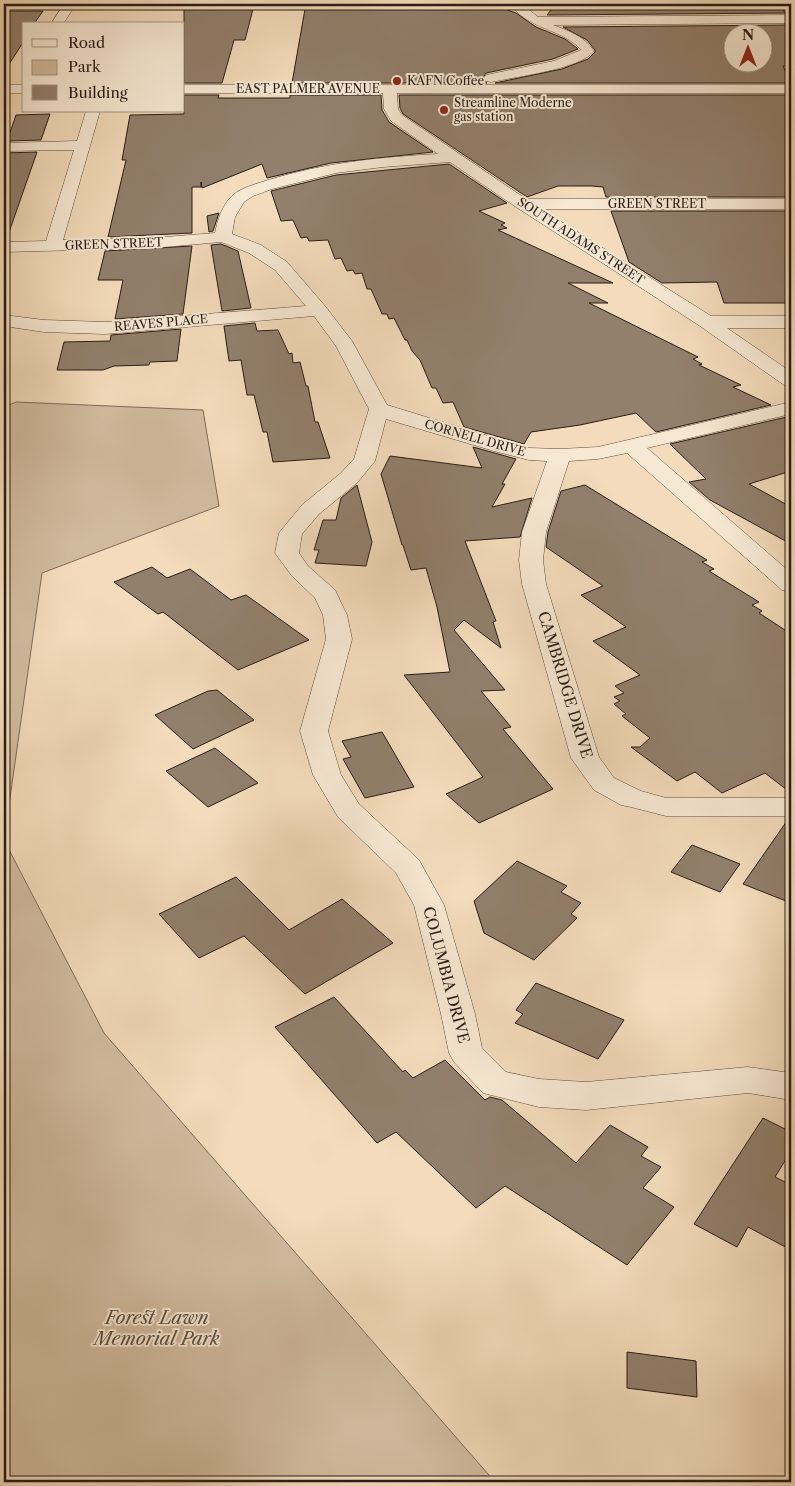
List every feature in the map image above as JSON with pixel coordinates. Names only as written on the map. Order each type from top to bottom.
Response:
[{"type":"street","points":[[58,22],[70,4]]},
{"type":"street","points":[[443,89],[561,63],[582,57],[587,53],[588,49],[580,42],[536,21],[521,12],[516,4]]},
{"type":"street","points":[[536,21],[791,19]]},
{"type":"street","points":[[14,89],[22,79]]},
{"type":"street","name":"EAST PALMER AVENUE","points":[[185,89],[791,89]]},
{"type":"street","name":"SOUTH ADAMS STREET","points":[[390,89],[393,116],[522,204],[706,322],[791,381]]},
{"type":"street","points":[[53,246],[93,112]]},
{"type":"street","points":[[4,147],[83,145]]},
{"type":"street","points":[[379,409],[345,345],[319,310],[281,266],[255,249],[223,238],[227,214],[239,198],[284,180],[322,170],[383,162],[455,157]]},
{"type":"street","name":"GREEN STREET","points":[[522,204],[791,204]]},
{"type":"street","name":"GREEN STREET","points":[[4,247],[153,243],[223,238]]},
{"type":"street","name":"REAVES PLACE","points":[[4,321],[44,326],[105,328],[319,310]]},
{"type":"street","points":[[706,322],[791,322]]},
{"type":"street","name":"CORNELL DRIVE","points":[[379,409],[501,447],[529,454],[560,455],[598,453],[791,408]]},
{"type":"street","name":"COLUMBIA DRIVE","points":[[379,409],[364,461],[350,478],[311,509],[291,533],[287,552],[300,572],[326,595],[335,615],[339,639],[314,731],[327,775],[348,810],[408,867],[429,904],[458,1014],[466,1053],[496,1083],[539,1093],[586,1096],[748,1080],[791,1087]]},
{"type":"street","points":[[632,446],[791,585]]},
{"type":"street","name":"CAMBRIDGE DRIVE","points":[[560,455],[534,532],[531,560],[534,584],[585,758],[604,784],[631,798],[666,807],[791,807]]},
{"type":"green space","points":[[16,402],[203,410],[219,506],[42,573],[4,840],[4,407]]},
{"type":"green space","name":"Forest Lawn Memorial Park","points":[[4,840],[104,1033],[495,1482],[4,1482]]},
{"type":"building","points":[[490,4],[516,13],[536,27],[565,39],[578,49],[553,59],[486,73],[482,79],[487,83],[292,83],[305,9],[314,9],[314,6],[433,6],[451,9]]},
{"type":"building","points":[[556,4],[662,4],[664,9],[732,9],[730,6],[739,6],[737,4],[779,4],[785,13],[547,15]]},
{"type":"building","points":[[245,5],[248,9],[253,9],[245,40],[234,40],[222,83],[185,83],[184,7]]},
{"type":"building","points":[[4,11],[43,11],[35,22],[22,22],[22,44],[4,72]]},
{"type":"building","points":[[772,25],[791,25],[791,66],[783,66],[791,83],[495,83],[562,69],[588,59],[595,50],[587,40],[563,27],[722,26],[722,72],[772,72]]},
{"type":"building","points":[[185,95],[219,95],[218,98],[290,98],[290,95],[381,95],[382,110],[389,122],[433,152],[331,163],[267,178],[262,164],[202,188],[201,182],[201,187],[192,187],[192,233],[108,237],[126,160],[122,160],[130,115],[184,114]]},
{"type":"building","points":[[399,95],[791,95],[791,197],[606,197],[603,187],[558,186],[527,197],[403,114],[400,108]]},
{"type":"building","points":[[50,114],[41,140],[7,141],[16,115]]},
{"type":"building","points":[[37,152],[7,238],[4,238],[4,153]]},
{"type":"building","points":[[449,164],[507,203],[479,211],[505,223],[501,225],[507,228],[498,230],[613,283],[568,283],[608,303],[589,303],[698,357],[693,359],[702,364],[699,365],[741,385],[733,387],[771,405],[656,432],[636,413],[580,425],[531,432],[524,444],[464,427],[453,402],[443,403],[436,388],[432,388],[420,360],[412,351],[407,340],[405,340],[394,318],[389,319],[387,314],[382,314],[371,289],[367,289],[362,273],[355,274],[353,270],[347,271],[341,258],[335,259],[328,240],[309,241],[307,237],[301,238],[293,220],[281,221],[271,191],[336,175]]},
{"type":"building","points":[[611,211],[791,211],[791,303],[724,303],[717,282],[662,283],[629,262]]},
{"type":"building","points":[[219,213],[213,231],[209,232],[207,216]]},
{"type":"building","points":[[221,244],[238,251],[251,308],[222,311],[211,245]]},
{"type":"building","points":[[192,246],[183,314],[115,319],[123,280],[98,280],[105,251]]},
{"type":"building","points":[[255,323],[257,331],[278,330],[289,354],[292,353],[293,363],[300,362],[306,386],[308,386],[315,422],[318,422],[330,458],[273,462],[267,432],[263,432],[254,395],[247,395],[241,360],[229,361],[224,326]]},
{"type":"building","points":[[181,329],[177,361],[150,362],[149,365],[114,366],[103,370],[57,370],[64,342],[110,341],[111,335]]},
{"type":"building","points":[[791,416],[791,471],[749,484],[791,507],[791,544],[710,500],[689,482],[706,479],[670,444]]},
{"type":"building","points":[[473,447],[516,459],[492,507],[532,498],[520,537],[465,541],[496,621],[493,622],[501,648],[464,620],[454,630],[505,690],[481,691],[511,727],[503,729],[553,789],[479,823],[446,794],[483,777],[404,675],[450,672],[437,607],[426,568],[411,570],[381,474],[390,456],[482,468]]},
{"type":"building","points":[[357,485],[372,542],[366,566],[315,563],[319,550],[314,550],[323,520],[336,520],[341,498]]},
{"type":"building","points":[[585,485],[707,560],[702,562],[714,569],[709,571],[759,602],[752,605],[762,611],[759,613],[791,634],[791,793],[765,773],[722,793],[695,772],[677,781],[631,747],[640,747],[650,738],[622,716],[626,714],[614,704],[620,701],[614,697],[624,693],[615,686],[640,675],[593,641],[626,627],[581,595],[603,586],[546,547],[548,532],[561,491]]},
{"type":"building","points":[[152,567],[167,578],[190,569],[231,600],[246,595],[309,640],[238,670],[163,612],[158,614],[114,582]]},
{"type":"building","points":[[217,690],[254,720],[193,749],[155,715],[208,691]]},
{"type":"building","points":[[382,732],[414,787],[365,798],[343,759],[351,757],[342,741]]},
{"type":"building","points":[[215,748],[258,783],[208,807],[166,771]]},
{"type":"building","points":[[789,818],[791,818],[791,903],[743,884]]},
{"type":"building","points":[[692,845],[740,864],[720,892],[671,872]]},
{"type":"building","points":[[517,861],[567,886],[561,892],[581,903],[571,914],[577,918],[534,960],[484,933],[474,901]]},
{"type":"building","points":[[236,877],[289,930],[342,899],[393,943],[305,994],[244,936],[199,958],[159,914]]},
{"type":"building","points":[[536,983],[624,1020],[598,1059],[515,1023],[523,1014],[516,1010]]},
{"type":"building","points":[[334,997],[403,1072],[405,1070],[413,1078],[445,1060],[485,1100],[490,1097],[502,1100],[576,1163],[610,1125],[648,1147],[641,1156],[661,1167],[643,1188],[674,1207],[627,1265],[505,1186],[476,1208],[396,1132],[377,1143],[275,1027]]},
{"type":"building","points":[[763,1118],[791,1132],[791,1151],[775,1177],[791,1185],[791,1250],[748,1227],[737,1247],[694,1224]]},
{"type":"building","points":[[627,1352],[696,1361],[697,1397],[627,1388]]},
{"type":"place","name":"KAFN Coffee","points":[[397,81]]},
{"type":"place","name":"Streamline Moderne gas station","points":[[444,110]]}]
